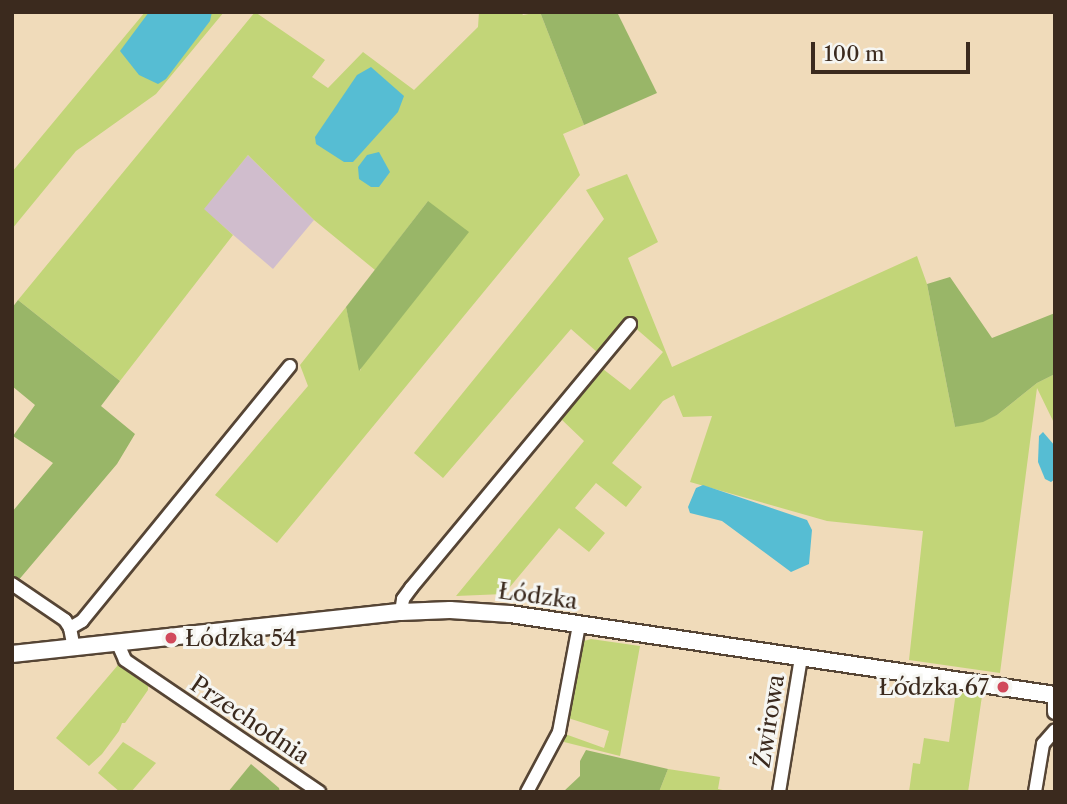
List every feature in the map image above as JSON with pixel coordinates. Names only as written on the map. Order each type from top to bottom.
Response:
[{"type":"main road","name":"Łódzka","points":[[12,654],[401,612],[481,611],[1055,695]]},
{"type":"street","points":[[401,612],[407,594],[630,324]]},
{"type":"street","points":[[70,628],[82,621],[290,366]]},
{"type":"street","points":[[12,584],[65,620],[70,628],[74,648]]},
{"type":"street","points":[[527,792],[559,732],[579,625]]},
{"type":"street","name":"Przechodnia","points":[[118,644],[125,660],[318,792]]},
{"type":"street","name":"Żwirowa","points":[[779,792],[801,658]]},
{"type":"street","points":[[1055,695],[1055,712]]},
{"type":"street","points":[[1035,792],[1044,741],[1055,730]]},
{"type":"street","points":[[1041,752],[1055,741]]},
{"type":"shaded area","points":[[248,155],[314,220],[273,269],[203,209]]},
{"type":"green space","points":[[145,12],[224,12],[156,94],[76,151],[12,229],[12,172]]},
{"type":"green space","points":[[255,12],[325,60],[312,77],[328,88],[363,52],[414,90],[478,27],[479,12],[521,12],[523,15],[540,12],[584,125],[563,134],[580,175],[277,543],[215,495],[308,386],[300,365],[346,307],[360,371],[428,201],[375,270],[314,220],[248,155],[204,209],[233,235],[120,381],[18,300]]},
{"type":"green space","points":[[540,12],[617,12],[657,93],[584,125]]},
{"type":"green space","points":[[627,174],[658,242],[628,258],[672,367],[917,256],[927,284],[955,427],[997,415],[1037,383],[1055,374],[1055,425],[1037,388],[1000,673],[909,660],[923,531],[827,521],[690,482],[712,416],[683,417],[674,395],[663,401],[612,463],[642,487],[626,507],[596,483],[575,508],[605,533],[589,552],[559,528],[504,594],[456,596],[584,441],[560,418],[603,369],[630,390],[663,352],[625,319],[597,352],[571,329],[443,478],[414,453],[604,219],[586,190]]},
{"type":"green space","points":[[428,201],[469,232],[359,371],[346,307]]},
{"type":"green space","points":[[950,277],[992,338],[1055,313],[1055,374],[1037,383],[997,415],[983,422],[955,427],[927,284]]},
{"type":"green space","points":[[18,300],[120,381],[101,406],[135,434],[117,464],[17,582],[12,578],[12,512],[53,463],[13,436],[35,405],[12,386],[12,308]]},
{"type":"green space","points":[[591,639],[640,646],[620,756],[564,742],[565,734],[604,748],[609,731],[568,718],[580,648],[584,641]]},
{"type":"green space","points":[[118,665],[148,686],[148,690],[102,754],[89,766],[56,738]]},
{"type":"green space","points":[[956,692],[982,696],[968,792],[909,792],[913,763],[920,764],[924,738],[949,742]]},
{"type":"green space","points":[[123,742],[156,763],[131,792],[120,792],[98,773]]},
{"type":"green space","points":[[586,750],[668,769],[659,792],[563,792],[580,776],[580,761]]},
{"type":"green space","points":[[251,764],[279,788],[280,792],[228,792]]},
{"type":"green space","points":[[668,769],[720,777],[718,789],[732,792],[659,792]]},
{"type":"water","points":[[149,12],[212,12],[210,21],[166,79],[158,84],[139,75],[120,51]]},
{"type":"water","points":[[371,67],[404,96],[398,112],[353,162],[344,162],[316,144],[315,137],[357,75]]},
{"type":"water","points":[[379,152],[390,172],[379,187],[371,187],[359,179],[358,167],[367,155]]},
{"type":"water","points":[[1043,432],[1055,446],[1055,479],[1051,482],[1045,479],[1038,462],[1039,436]]},
{"type":"water","points":[[703,485],[807,520],[812,530],[809,564],[791,572],[722,521],[690,513],[688,507],[696,488]]},
{"type":"place","name":"Łódzka 54","points":[[171,638]]},
{"type":"place","name":"Łódzka 67","points":[[1003,687]]}]
